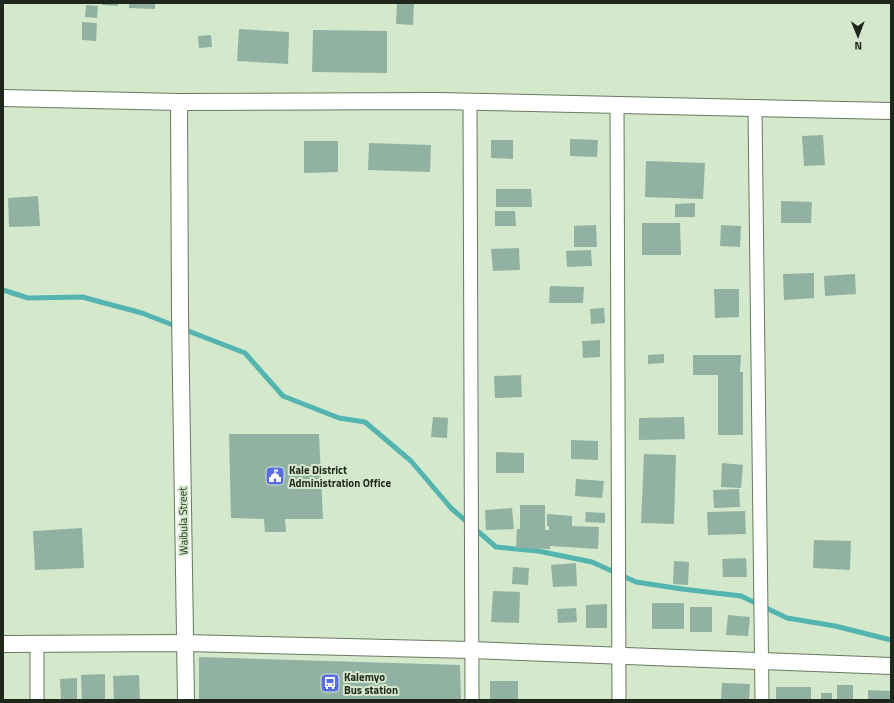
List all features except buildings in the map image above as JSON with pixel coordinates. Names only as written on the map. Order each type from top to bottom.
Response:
[{"type":"street","points":[[3,98],[179,102],[470,102],[891,111]]},
{"type":"street","name":"Waibula Street","points":[[179,102],[180,342],[186,700]]},
{"type":"street","points":[[470,102],[472,700]]},
{"type":"street","points":[[617,105],[619,700]]},
{"type":"street","points":[[755,108],[762,700]]},
{"type":"street","points":[[3,644],[185,643],[471,650],[891,666]]},
{"type":"street","points":[[37,644],[37,700]]},
{"type":"waterway","points":[[3,290],[28,298],[82,297],[142,313],[245,353],[283,396],[339,418],[365,422],[411,461],[451,508],[496,547],[538,551],[592,562],[636,582],[741,596],[787,618],[835,626],[891,640]]},
{"type":"place","name":"Kale District Administration Office","points":[[275,476]]},
{"type":"place","name":"Kalemyo Bus station","points":[[330,683]]}]
